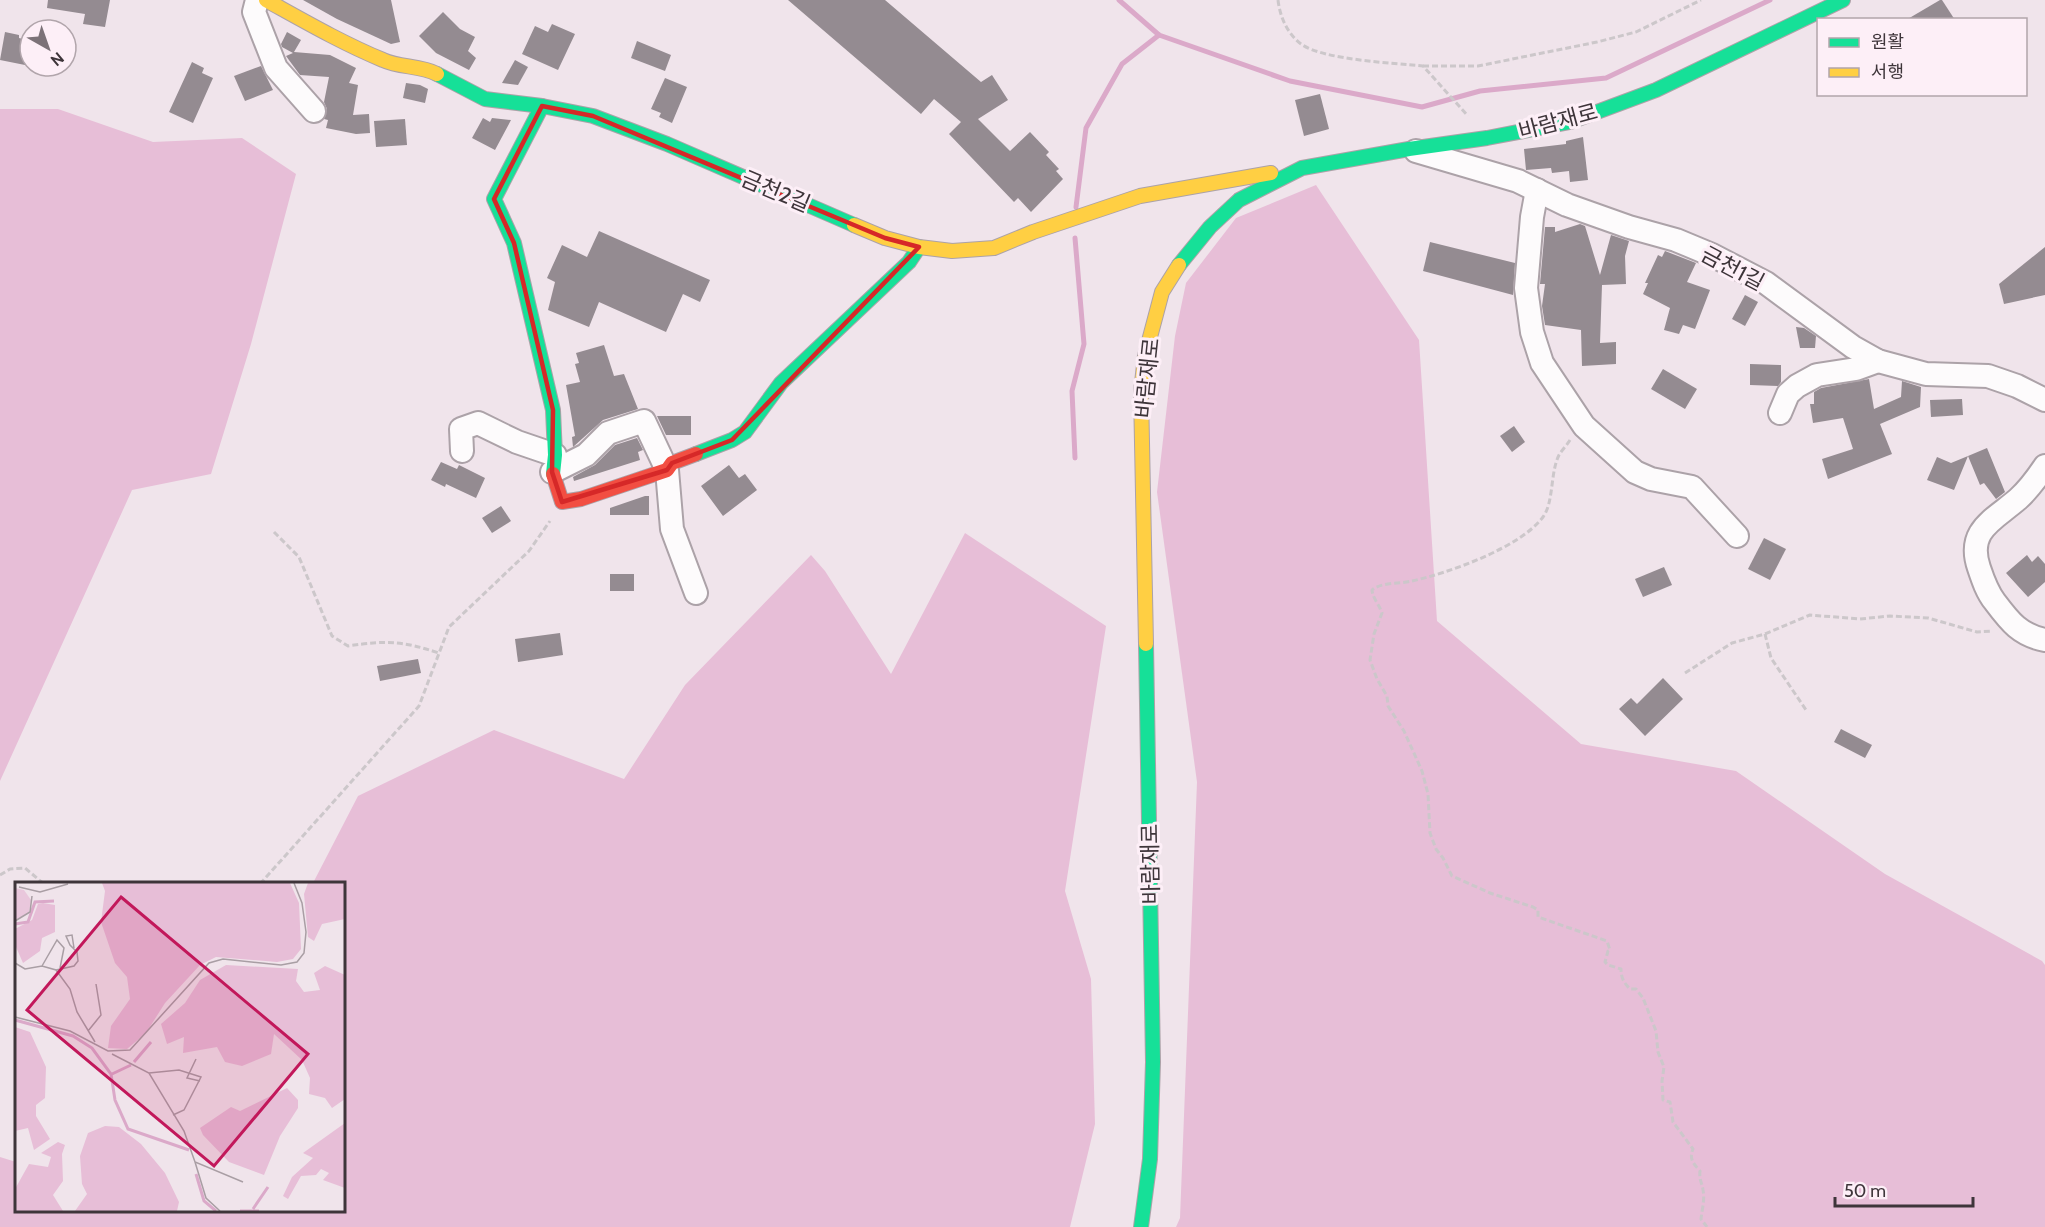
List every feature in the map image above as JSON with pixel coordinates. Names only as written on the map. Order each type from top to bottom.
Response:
[{"type":"street","points":[[257,0],[254,12],[276,68],[314,111]]},
{"type":"street","name":"금천2길","points":[[266,0],[386,62],[426,68],[485,99],[542,106],[593,116],[885,238],[919,247],[952,251],[994,248],[1033,232],[1140,196],[1302,168]]},
{"type":"street","name":"바람재로","points":[[1141,1227],[1150,1159],[1153,1062],[1141,392],[1145,356],[1162,292],[1179,265],[1210,227],[1239,200],[1302,168],[1487,138],[1569,122],[1656,90],[1843,0]]},
{"type":"street","points":[[542,106],[494,200],[514,243],[553,410],[554,464],[562,502],[581,499],[667,470],[672,463],[732,440],[745,432],[782,383],[909,262],[919,247]]},
{"type":"street","name":"금천1길","points":[[1409,149],[1518,181],[1567,205],[1629,227],[1676,240],[1712,255],[1766,283],[1853,347],[1878,361],[1926,374],[1988,376],[2045,400]]},
{"type":"street","points":[[1537,190],[1532,217],[1526,288],[1532,332],[1542,363],[1584,426],[1635,472],[1651,479],[1692,487],[1737,536]]},
{"type":"street","points":[[1780,413],[1788,394],[1816,375],[1856,369],[1878,361]]},
{"type":"street","points":[[462,451],[461,429],[478,423],[554,464],[586,455],[608,433],[644,421],[667,470],[672,530],[696,592]]},
{"type":"street","points":[[2045,466],[2019,498],[1992,518],[1980,532],[1975,546],[1975,559],[1983,582],[1992,598],[2012,624],[2031,637],[2045,640]]},
{"type":"path","points":[[1278,0],[1288,32],[1303,45],[1322,52],[1366,61],[1423,66],[1478,66],[1597,42],[1636,32],[1701,0]]},
{"type":"path","points":[[1423,66],[1461,108]]},
{"type":"path","points":[[1584,426],[1574,435],[1559,456],[1547,510],[1542,519],[1516,540],[1476,561],[1442,574],[1376,586],[1372,590],[1372,597],[1382,613],[1374,634],[1370,660],[1387,696],[1388,706],[1404,731],[1422,771],[1428,794],[1430,833],[1436,849],[1452,876],[1490,894],[1533,907],[1538,910],[1538,918],[1607,940],[1610,950],[1605,962],[1621,969],[1621,976],[1626,985],[1630,989],[1636,989],[1643,998],[1656,1031],[1658,1052],[1664,1067],[1663,1100],[1670,1102],[1673,1122],[1693,1149],[1691,1161],[1700,1171],[1699,1181],[1703,1187],[1701,1220],[1707,1227]]},
{"type":"path","points":[[262,882],[419,706],[449,627],[530,551],[562,502]]},
{"type":"path","points":[[274,532],[299,557],[332,636],[348,646],[378,641],[410,643],[439,653]]},
{"type":"path","points":[[1685,673],[1732,643],[1765,634],[1810,615],[1860,619],[1890,616],[1928,618],[1977,632],[2021,630]]},
{"type":"path","points":[[1765,634],[1771,658],[1806,710]]},
{"type":"path","points":[[0,875],[10,869],[25,868],[42,882]]},
{"type":"highlighted area","points":[[542,106],[593,116],[885,238],[919,247],[732,440],[672,463],[667,470],[562,502],[552,472],[553,410],[514,243],[494,199]]},
{"type":"shaded area","points":[[0,109],[58,109],[153,142],[242,138],[296,174],[251,344],[211,474],[132,490],[0,781]]},
{"type":"shaded area","points":[[1316,185],[1419,340],[1437,621],[1581,744],[1736,771],[1885,874],[2042,961],[2045,965],[2045,1227],[1176,1227],[1180,1218],[1197,782],[1157,492],[1175,336],[1186,283],[1236,218]]},
{"type":"shaded area","points":[[965,533],[1106,626],[1065,891],[1091,979],[1095,1124],[1070,1227],[0,1227],[0,1157],[15,1162],[15,1212],[345,1212],[345,882],[314,882],[358,796],[494,730],[624,779],[685,685],[811,555],[825,571],[891,674]]},
{"type":"building","points":[[48,0],[110,0],[105,27],[83,24],[85,14],[47,8]]},
{"type":"building","points":[[303,0],[391,0],[400,42],[391,44]]},
{"type":"building","points":[[788,0],[885,0],[981,82],[992,75],[1008,100],[978,119],[1010,151],[1030,132],[1049,152],[1046,155],[1059,169],[1056,171],[1063,179],[1031,212],[1018,198],[1014,202],[949,134],[961,122],[934,99],[921,114]]},
{"type":"building","points":[[1942,0],[1954,18],[1909,18]]},
{"type":"building","points":[[443,12],[460,29],[475,37],[468,51],[476,58],[469,70],[436,53],[419,36]]},
{"type":"building","points":[[552,24],[575,34],[558,70],[522,54],[535,26],[548,32]]},
{"type":"building","points":[[5,32],[18,35],[18,64],[0,60]]},
{"type":"building","points":[[287,32],[301,40],[294,52],[330,55],[356,68],[349,83],[358,85],[353,115],[369,114],[370,133],[356,134],[326,128],[328,120],[324,119],[327,109],[324,102],[329,77],[300,75],[286,56],[293,53],[281,44]]},
{"type":"building","points":[[637,41],[671,55],[665,71],[631,58]]},
{"type":"building","points":[[515,60],[528,67],[518,85],[502,83]]},
{"type":"building","points":[[192,62],[204,68],[202,73],[213,78],[193,123],[169,112]]},
{"type":"building","points":[[261,66],[273,90],[245,101],[234,76]]},
{"type":"building","points":[[665,78],[687,87],[672,123],[659,117],[661,113],[651,109]]},
{"type":"building","points":[[406,83],[428,89],[425,103],[403,98]]},
{"type":"building","points":[[1320,94],[1329,129],[1304,136],[1295,100]]},
{"type":"building","points":[[483,118],[490,122],[492,118],[511,120],[495,150],[472,138]]},
{"type":"building","points":[[405,119],[407,145],[376,147],[374,121]]},
{"type":"building","points":[[1583,137],[1588,180],[1570,182],[1569,171],[1552,173],[1551,168],[1526,170],[1524,149],[1566,144],[1566,141]]},
{"type":"building","points":[[1580,224],[1585,226],[1600,275],[1611,235],[1629,241],[1625,256],[1626,284],[1602,285],[1600,343],[1616,342],[1616,364],[1582,366],[1581,330],[1545,325],[1542,306],[1545,284],[1540,284],[1545,227],[1555,227],[1555,232]]},
{"type":"building","points":[[599,231],[710,280],[700,302],[683,294],[666,332],[599,302],[589,327],[548,310],[555,282],[547,278],[562,245],[587,257]]},
{"type":"building","points":[[1430,242],[1515,263],[1513,295],[1423,271]]},
{"type":"building","points":[[2045,247],[2045,295],[2004,304],[1999,284]]},
{"type":"building","points":[[1665,251],[1696,263],[1687,282],[1710,290],[1695,329],[1683,325],[1679,334],[1664,330],[1670,308],[1643,294],[1648,283],[1645,283],[1658,255],[1662,257]]},
{"type":"building","points":[[1745,295],[1758,302],[1745,326],[1732,319]]},
{"type":"building","points":[[1796,327],[1804,328],[1816,336],[1815,348],[1800,348]]},
{"type":"building","points":[[604,345],[614,376],[624,374],[638,409],[603,420],[573,447],[572,437],[575,436],[566,385],[580,382],[575,364],[579,363],[576,353]]},
{"type":"building","points":[[1750,364],[1781,365],[1781,382],[1778,386],[1750,385]]},
{"type":"building","points":[[1663,369],[1697,389],[1685,409],[1651,389]]},
{"type":"building","points":[[1869,379],[1874,409],[1901,397],[1902,381],[1921,387],[1920,407],[1880,424],[1892,454],[1828,479],[1822,459],[1853,449],[1843,418],[1813,423],[1810,404],[1814,404],[1814,392],[1821,388]]},
{"type":"building","points":[[1962,399],[1963,415],[1931,417],[1930,400]]},
{"type":"building","points":[[657,416],[691,416],[691,435],[666,435]]},
{"type":"building","points":[[1514,426],[1525,442],[1512,452],[1500,436]]},
{"type":"building","points":[[637,438],[643,450],[638,452],[640,460],[574,481],[573,477],[595,465],[615,445]]},
{"type":"building","points":[[1987,448],[2005,492],[1996,499],[1984,483],[1980,485],[1968,456]]},
{"type":"building","points":[[1968,456],[1954,490],[1927,480],[1937,457],[1951,463]]},
{"type":"building","points":[[441,462],[457,469],[459,465],[485,478],[476,498],[446,484],[445,487],[431,480]]},
{"type":"building","points":[[729,465],[739,478],[745,474],[757,490],[723,516],[701,486]]},
{"type":"building","points":[[649,496],[649,515],[610,515],[610,508]]},
{"type":"building","points":[[501,506],[511,521],[492,533],[482,518]]},
{"type":"building","points":[[1764,538],[1786,549],[1770,580],[1748,569]]},
{"type":"building","points":[[2027,555],[2032,562],[2038,556],[2045,564],[2045,582],[2028,597],[2006,573]]},
{"type":"building","points":[[1664,567],[1672,585],[1643,597],[1635,579]]},
{"type":"building","points":[[610,574],[634,574],[634,591],[610,591]]},
{"type":"building","points":[[560,633],[563,655],[518,662],[515,639]]},
{"type":"building","points":[[418,659],[421,673],[380,681],[377,666]]},
{"type":"building","points":[[1663,678],[1683,699],[1645,736],[1619,709],[1631,698],[1637,704]]},
{"type":"building","points":[[1841,729],[1872,745],[1865,758],[1834,742]]},
{"type":"waterway","points":[[1119,0],[1159,35],[1290,81],[1422,107],[1480,91],[1606,78],[1770,0]]},
{"type":"waterway","points":[[1076,207],[1086,128],[1122,64],[1159,35]]},
{"type":"waterway","points":[[1075,238],[1084,344],[1072,391],[1075,458]]},
{"type":"traffic: fast","points":[[1179,265],[1210,227],[1239,200],[1302,168],[1570,122],[1656,90],[1843,0]]},
{"type":"traffic: fast","points":[[437,74],[485,99],[542,106],[593,116],[667,144],[854,225]]},
{"type":"traffic: fast","points":[[542,106],[494,199],[514,243],[553,410],[555,455],[553,474]]},
{"type":"traffic: fast","points":[[696,454],[732,440],[745,432],[781,383],[909,262],[919,247]]},
{"type":"traffic: fast","points":[[1141,1227],[1150,1159],[1153,1062],[1146,644]]},
{"type":"traffic: slow","points":[[266,0],[338,39],[383,60],[437,74]]},
{"type":"traffic: slow","points":[[854,225],[885,238],[919,247],[952,251],[994,248],[1033,232],[1140,196],[1271,173]]},
{"type":"traffic: slow","points":[[1146,644],[1141,392],[1145,356],[1162,292],[1179,265]]},
{"type":"traffic: jam","points":[[553,474],[562,502],[581,499],[667,470],[672,463],[696,454]]}]
